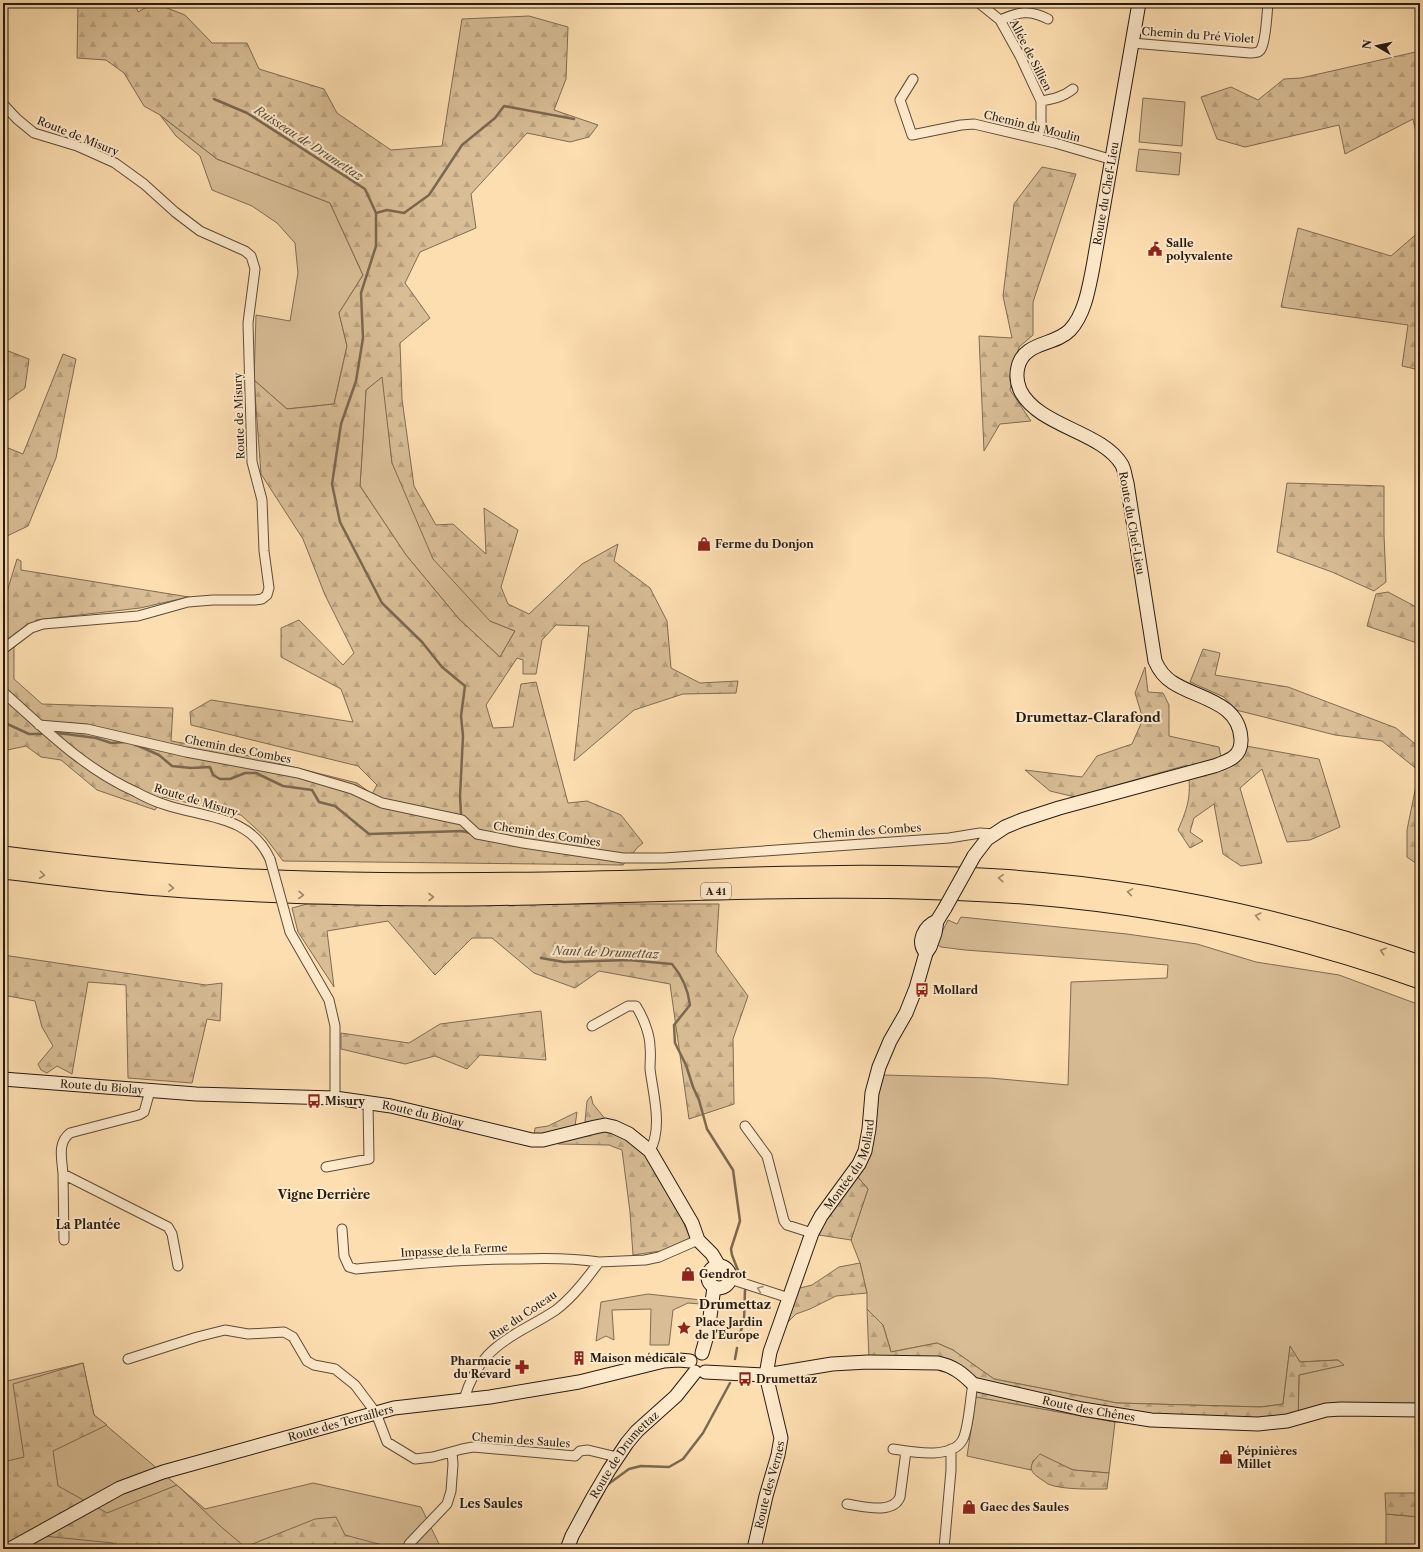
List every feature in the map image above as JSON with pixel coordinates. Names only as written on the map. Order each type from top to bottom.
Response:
[{"type":"highway","name":"A 41","points":[[3,855],[151,872],[236,877],[331,880],[543,881],[862,874],[948,875],[1002,878],[1118,890],[1232,910],[1329,935],[1420,964]]},
{"type":"highway","name":"A 41","points":[[3,870],[80,880],[162,887],[297,895],[467,897],[813,889],[949,891],[1038,896],[1117,905],[1226,924],[1322,949],[1420,980]]},
{"type":"street","name":"Allée de Sillien","points":[[979,3],[1000,20],[1020,56],[1041,101],[1041,123],[1038,139]]},
{"type":"street","name":"Route du Chef-Lieu","points":[[974,856],[987,839],[1014,822],[1059,808],[1214,766],[1233,758],[1239,752],[1241,747],[1239,729],[1230,713],[1216,703],[1172,682],[1161,672],[1155,661],[1122,465],[1116,457],[1103,447],[1037,409],[1026,398],[1018,384],[1018,368],[1020,360],[1025,354],[1036,346],[1063,336],[1069,331],[1077,319],[1086,296],[1093,267],[1113,160],[1140,3]]},
{"type":"street","name":"Chemin du Pré Violet","points":[[1132,43],[1250,53],[1258,52],[1261,50],[1264,38],[1268,3]]},
{"type":"street","name":"Allée de Sillien","points":[[1000,20],[1012,15],[1026,12],[1038,14],[1048,18]]},
{"type":"street","name":"Chemin du Moulin","points":[[913,79],[900,100],[912,135],[961,125],[974,124],[1038,139],[1113,160]]},
{"type":"street","name":"Allée de Sillien","points":[[1041,101],[1059,98],[1073,90]]},
{"type":"street","name":"Route de Misury","points":[[3,104],[17,119],[34,133],[77,146],[115,163],[144,184],[200,231],[251,256],[255,269],[248,323],[252,462],[262,500],[264,551],[269,588],[267,595],[262,599],[256,600],[200,601],[174,606],[138,616],[43,624],[31,628],[3,649]]},
{"type":"street","name":"Route de Misury","points":[[3,692],[63,746],[87,765],[135,792],[166,805],[224,819],[238,824],[247,830],[260,843],[270,859],[290,932],[330,1000],[335,1026],[335,1098]]},
{"type":"street","name":"Chemin des Combes","points":[[39,725],[87,729],[186,752],[298,773],[352,789],[382,803],[462,820],[477,834],[523,843],[623,858],[664,858],[948,838],[980,833],[995,834]]},
{"type":"street","name":"Montée du Mollard","points":[[766,1375],[770,1352],[812,1232],[821,1216],[859,1164],[865,1151],[869,1128],[872,1093],[879,1067],[916,988],[926,953],[922,949],[921,943],[924,932],[929,924],[937,921],[974,856]]},
{"type":"street","points":[[592,1026],[628,1006],[636,1006],[639,1011],[649,1039],[650,1068],[657,1111],[654,1145],[650,1151]]},
{"type":"street","name":"Route du Biolay","points":[[3,1079],[196,1094],[335,1098],[391,1106],[532,1140],[543,1140],[595,1126],[606,1125],[614,1127],[629,1134],[650,1151],[716,1267]]},
{"type":"street","points":[[64,1240],[62,1141],[70,1133],[139,1115],[144,1112],[150,1091]]},
{"type":"street","points":[[326,1167],[369,1159],[368,1102]]},
{"type":"street","points":[[745,1126],[767,1156],[784,1222],[787,1225],[812,1232]]},
{"type":"street","points":[[63,1174],[168,1227],[172,1234],[178,1266]]},
{"type":"street","name":"Impasse de la Ferme","points":[[342,1229],[344,1256],[349,1267],[356,1269],[454,1260],[566,1258],[599,1262]]},
{"type":"street","points":[[599,1262],[645,1260],[702,1243]]},
{"type":"street","name":"Rue du Coteau","points":[[464,1399],[474,1373],[488,1354],[511,1337],[555,1310],[575,1292],[599,1262]]},
{"type":"street","points":[[697,1363],[708,1332],[715,1292],[708,1278],[710,1270],[716,1267],[728,1270],[730,1279],[725,1287],[715,1292]]},
{"type":"street","points":[[730,1279],[789,1298]]},
{"type":"street","name":"Chemin des Saules","points":[[128,1359],[197,1337],[225,1330],[248,1334],[284,1332],[293,1337],[307,1361],[314,1365],[335,1369],[355,1385],[376,1413],[386,1442],[415,1459],[434,1457],[473,1447],[575,1456],[580,1451],[588,1450],[617,1457]]},
{"type":"street","name":"Route des Terraillers","points":[[10,1549],[120,1488],[163,1472],[376,1413],[407,1406],[504,1395],[579,1382],[664,1360],[697,1363],[725,1372]]},
{"type":"street","name":"Route des Chênes","points":[[725,1372],[766,1375],[832,1364],[868,1362],[938,1363],[947,1365],[961,1372],[973,1384],[1082,1410],[1151,1420],[1258,1424],[1288,1421],[1314,1413],[1334,1410],[1420,1410]]},
{"type":"street","name":"Route de Drumettaz","points":[[567,1549],[592,1499],[617,1457],[634,1434],[688,1383],[697,1363]]},
{"type":"street","name":"Route des Vernes","points":[[754,1549],[766,1496],[778,1455],[780,1438],[766,1375]]},
{"type":"street","points":[[893,1449],[931,1454],[951,1449],[960,1444],[965,1433],[973,1384]]},
{"type":"street","points":[[944,1549],[952,1462],[951,1449]]},
{"type":"street","points":[[848,1504],[885,1508],[892,1507],[897,1503],[900,1497],[906,1451]]},
{"type":"street","points":[[409,1544],[446,1504],[451,1491],[453,1464],[452,1452]]},
{"type":"green space","points":[[78,3],[135,3],[138,12],[154,3],[185,15],[212,43],[247,43],[259,69],[324,89],[337,113],[391,150],[442,146],[462,19],[529,16],[568,27],[566,79],[554,110],[598,125],[589,137],[570,142],[527,133],[471,194],[476,228],[420,252],[405,283],[430,318],[400,343],[402,399],[414,486],[436,525],[453,524],[486,554],[484,508],[518,530],[501,587],[508,604],[529,614],[582,564],[618,544],[614,561],[650,588],[667,621],[671,668],[700,683],[738,681],[736,693],[683,694],[634,710],[574,761],[589,626],[556,625],[542,640],[536,674],[523,674],[523,660],[517,658],[486,705],[493,728],[513,727],[521,684],[536,682],[568,803],[587,801],[621,815],[643,843],[623,865],[283,861],[265,837],[241,815],[163,797],[155,810],[97,790],[61,760],[41,757],[26,746],[3,751],[3,605],[17,559],[21,561],[21,570],[189,597],[140,608],[36,620],[14,648],[14,679],[42,704],[173,708],[171,741],[233,752],[357,783],[372,794],[377,785],[358,766],[191,725],[190,712],[211,700],[353,722],[341,689],[281,657],[281,628],[299,620],[343,665],[354,653],[325,595],[303,539],[261,474],[254,380],[287,409],[334,404],[347,346],[339,313],[363,275],[330,203],[217,159],[160,115],[144,106],[124,73],[106,60],[77,58]],"holes":[[[382,377],[392,463],[433,559],[490,621],[515,631],[500,657],[459,619],[406,555],[360,486],[366,390]]]},
{"type":"green space","points":[[1420,51],[1420,151],[1413,119],[1345,154],[1339,125],[1245,147],[1217,139],[1201,97],[1231,87],[1258,100],[1284,79],[1301,78]]},
{"type":"green space","points":[[1143,98],[1185,102],[1182,146],[1139,142]]},
{"type":"green space","points":[[160,115],[217,159],[330,203],[363,275],[339,313],[347,346],[334,404],[287,409],[254,380],[256,315],[290,321],[298,273],[295,243],[277,223],[252,206],[212,190],[200,156],[176,136]]},
{"type":"green space","points":[[1139,149],[1181,153],[1179,175],[1136,171]]},
{"type":"green space","points":[[1042,167],[1076,174],[1033,302],[1033,335],[1019,347],[1010,390],[1031,421],[1000,424],[984,451],[979,336],[1012,338],[1003,296],[1014,204]]},
{"type":"green space","points":[[1298,228],[1391,256],[1420,231],[1420,370],[1402,366],[1408,325],[1281,307]]},
{"type":"green space","points":[[3,349],[29,359],[25,388],[7,401],[3,416]]},
{"type":"green space","points":[[63,354],[76,359],[56,458],[28,526],[7,536],[3,536],[3,446],[23,454]]},
{"type":"green space","points":[[383,376],[392,463],[490,621],[515,631],[500,657],[459,619],[406,555],[360,486],[366,390]]},
{"type":"green space","points":[[1287,483],[1384,486],[1386,582],[1374,591],[1332,572],[1277,552]]},
{"type":"green space","points":[[1388,592],[1420,609],[1420,644],[1367,626],[1376,594]]},
{"type":"green space","points":[[1203,649],[1220,653],[1215,675],[1288,687],[1396,728],[1420,748],[1420,866],[1407,857],[1407,830],[1419,771],[1382,741],[1335,735],[1236,710],[1224,697],[1190,682]]},
{"type":"green space","points":[[1145,667],[1148,692],[1163,693],[1169,705],[1169,736],[1219,747],[1221,757],[1246,746],[1319,759],[1340,827],[1310,840],[1287,842],[1262,769],[1240,788],[1262,863],[1241,866],[1223,854],[1214,804],[1194,818],[1190,832],[1203,841],[1190,848],[1178,830],[1185,813],[1188,799],[1189,783],[1187,765],[1075,797],[1050,791],[1025,770],[1082,777],[1097,756],[1132,744],[1143,719],[1135,693]]},
{"type":"green space","points":[[307,904],[719,904],[716,952],[748,996],[733,1039],[734,1104],[689,1119],[670,984],[599,971],[575,988],[534,973],[492,938],[472,938],[435,975],[388,921],[327,931],[334,987],[298,932],[292,908]]},
{"type":"green space","points":[[961,917],[1127,934],[1197,944],[1256,962],[1339,975],[1420,1005],[1420,1415],[1327,1414],[1298,1422],[1299,1375],[1343,1365],[1338,1360],[1300,1362],[1290,1347],[1283,1404],[1261,1407],[1117,1403],[994,1379],[953,1350],[937,1343],[891,1352],[883,1325],[867,1309],[867,1293],[860,1263],[851,1240],[868,1189],[856,1175],[884,1075],[990,1078],[1068,1085],[1071,982],[1167,978],[1168,965],[965,950],[941,947],[936,944],[948,920],[957,924]]},
{"type":"green space","points":[[3,955],[206,985],[222,983],[220,1021],[207,1019],[192,1083],[128,1078],[126,985],[88,982],[72,1074],[57,1066],[47,1073],[41,1070],[38,1064],[53,1046],[42,1027],[35,1001],[3,995]]},
{"type":"green space","points":[[541,1011],[546,1060],[480,1055],[467,1069],[435,1056],[405,1064],[341,1049],[341,1033],[409,1043],[440,1024]]},
{"type":"green space","points":[[591,1096],[593,1104],[606,1120],[585,1122],[587,1101]]},
{"type":"green space","points":[[577,1112],[575,1126],[534,1136],[535,1128],[548,1126]]},
{"type":"green space","points":[[600,1129],[613,1131],[629,1140],[648,1156],[682,1219],[690,1238],[661,1251],[633,1255],[630,1212],[622,1150],[609,1145],[558,1144],[557,1139]]},
{"type":"green space","points":[[856,1175],[868,1189],[851,1240],[819,1235],[821,1226]]},
{"type":"green space","points":[[860,1263],[867,1293],[836,1296],[796,1314],[787,1323],[796,1289],[812,1285],[839,1267]]},
{"type":"green space","points":[[648,1294],[701,1300],[700,1304],[688,1303],[673,1310],[669,1345],[650,1345],[651,1309],[612,1310],[614,1340],[606,1336],[596,1341],[601,1302]]},
{"type":"green space","points":[[867,1309],[883,1325],[891,1352],[937,1343],[953,1350],[994,1379],[1117,1403],[1261,1407],[1283,1404],[1290,1346],[1300,1362],[1338,1360],[1344,1365],[1299,1375],[1298,1422],[1228,1429],[1115,1422],[976,1397],[978,1380],[952,1362],[869,1359]]},
{"type":"green space","points":[[83,1363],[94,1415],[205,1509],[313,1483],[421,1507],[440,1546],[438,1549],[3,1549],[3,1382]]},
{"type":"green space","points":[[83,1363],[94,1415],[107,1425],[53,1451],[58,1486],[107,1513],[177,1485],[219,1525],[245,1547],[315,1519],[336,1517],[345,1535],[397,1549],[113,1549],[113,1543],[24,1534],[3,1545],[3,1462],[24,1457],[13,1384]]},
{"type":"green space","points":[[976,1397],[1115,1422],[1109,1473],[1073,1470],[1040,1455],[1033,1461],[1031,1470],[967,1456]]},
{"type":"green space","points":[[1040,1454],[1073,1470],[1109,1473],[1107,1489],[1069,1488],[1048,1484],[1034,1474],[1031,1468]]},
{"type":"green space","points":[[1385,1493],[1420,1493],[1420,1517],[1386,1514]]},
{"type":"green space","points":[[1386,1514],[1420,1517],[1420,1549],[1386,1549]]},
{"type":"waterway","name":"Ruisseau de Drumettaz","points":[[214,99],[247,113],[365,189],[376,213],[376,246],[361,293],[363,338],[356,381],[341,424],[332,484],[340,522],[382,603],[422,642],[442,667],[465,686],[461,716],[463,736],[460,796],[461,814]]},
{"type":"waterway","points":[[376,213],[387,210],[404,213],[429,195],[462,145],[495,118],[504,106],[574,119]]},
{"type":"waterway","points":[[3,722],[29,734],[41,734]]},
{"type":"waterway","points":[[58,733],[96,738],[111,743],[126,742]]},
{"type":"waterway","points":[[134,744],[159,755],[172,766],[191,768],[210,767],[213,775],[220,779],[230,779],[245,773],[256,773],[283,786],[312,790],[319,802],[335,806],[369,834],[462,831],[470,833]]},
{"type":"waterway","name":"Nant de Drumettaz","points":[[541,958],[564,962],[628,960],[672,964],[682,978],[688,994],[690,1005],[674,1025],[675,1043],[686,1065],[699,1100],[707,1129],[733,1170],[740,1221],[731,1249],[739,1273]]},
{"type":"waterway","name":"Nant de Drumettaz","points":[[738,1340],[744,1321],[745,1290]]},
{"type":"waterway","name":"Nant de Drumettaz","points":[[735,1359],[737,1348]]},
{"type":"waterway","name":"Nant de Drumettaz","points":[[607,1485],[629,1469],[641,1466],[669,1467],[683,1459],[703,1433],[730,1383]]},
{"type":"waterway","name":"Nant de Drumettaz","points":[[581,1532],[604,1491]]},
{"type":"place","name":"Salle polyvalente","points":[[1155,249]]},
{"type":"place","name":"Ferme du Donjon","points":[[704,544]]},
{"type":"place","name":"Mollard","points":[[922,990]]},
{"type":"place","name":"Misury","points":[[314,1101]]},
{"type":"place","name":"Gendrot","points":[[688,1274]]},
{"type":"place","name":"Place Jardin de l'Europe","points":[[684,1328]]},
{"type":"place","name":"Maison médicale","points":[[579,1358]]},
{"type":"place","name":"Pharmacie du Revard","points":[[522,1367]]},
{"type":"place","name":"Drumettaz","points":[[745,1379]]},
{"type":"place","name":"Pépinières Millet","points":[[1226,1457]]},
{"type":"place","name":"Gaec des Saules","points":[[969,1507]]},
{"type":"district","name":"Drumettaz-Clarafond","points":[[1088,717]]},
{"type":"district","name":"Vigne Derrière","points":[[324,1194]]},
{"type":"district","name":"La Plantée","points":[[88,1224]]},
{"type":"district","name":"Drumettaz","points":[[735,1304]]},
{"type":"district","name":"Les Saules","points":[[491,1503]]}]
